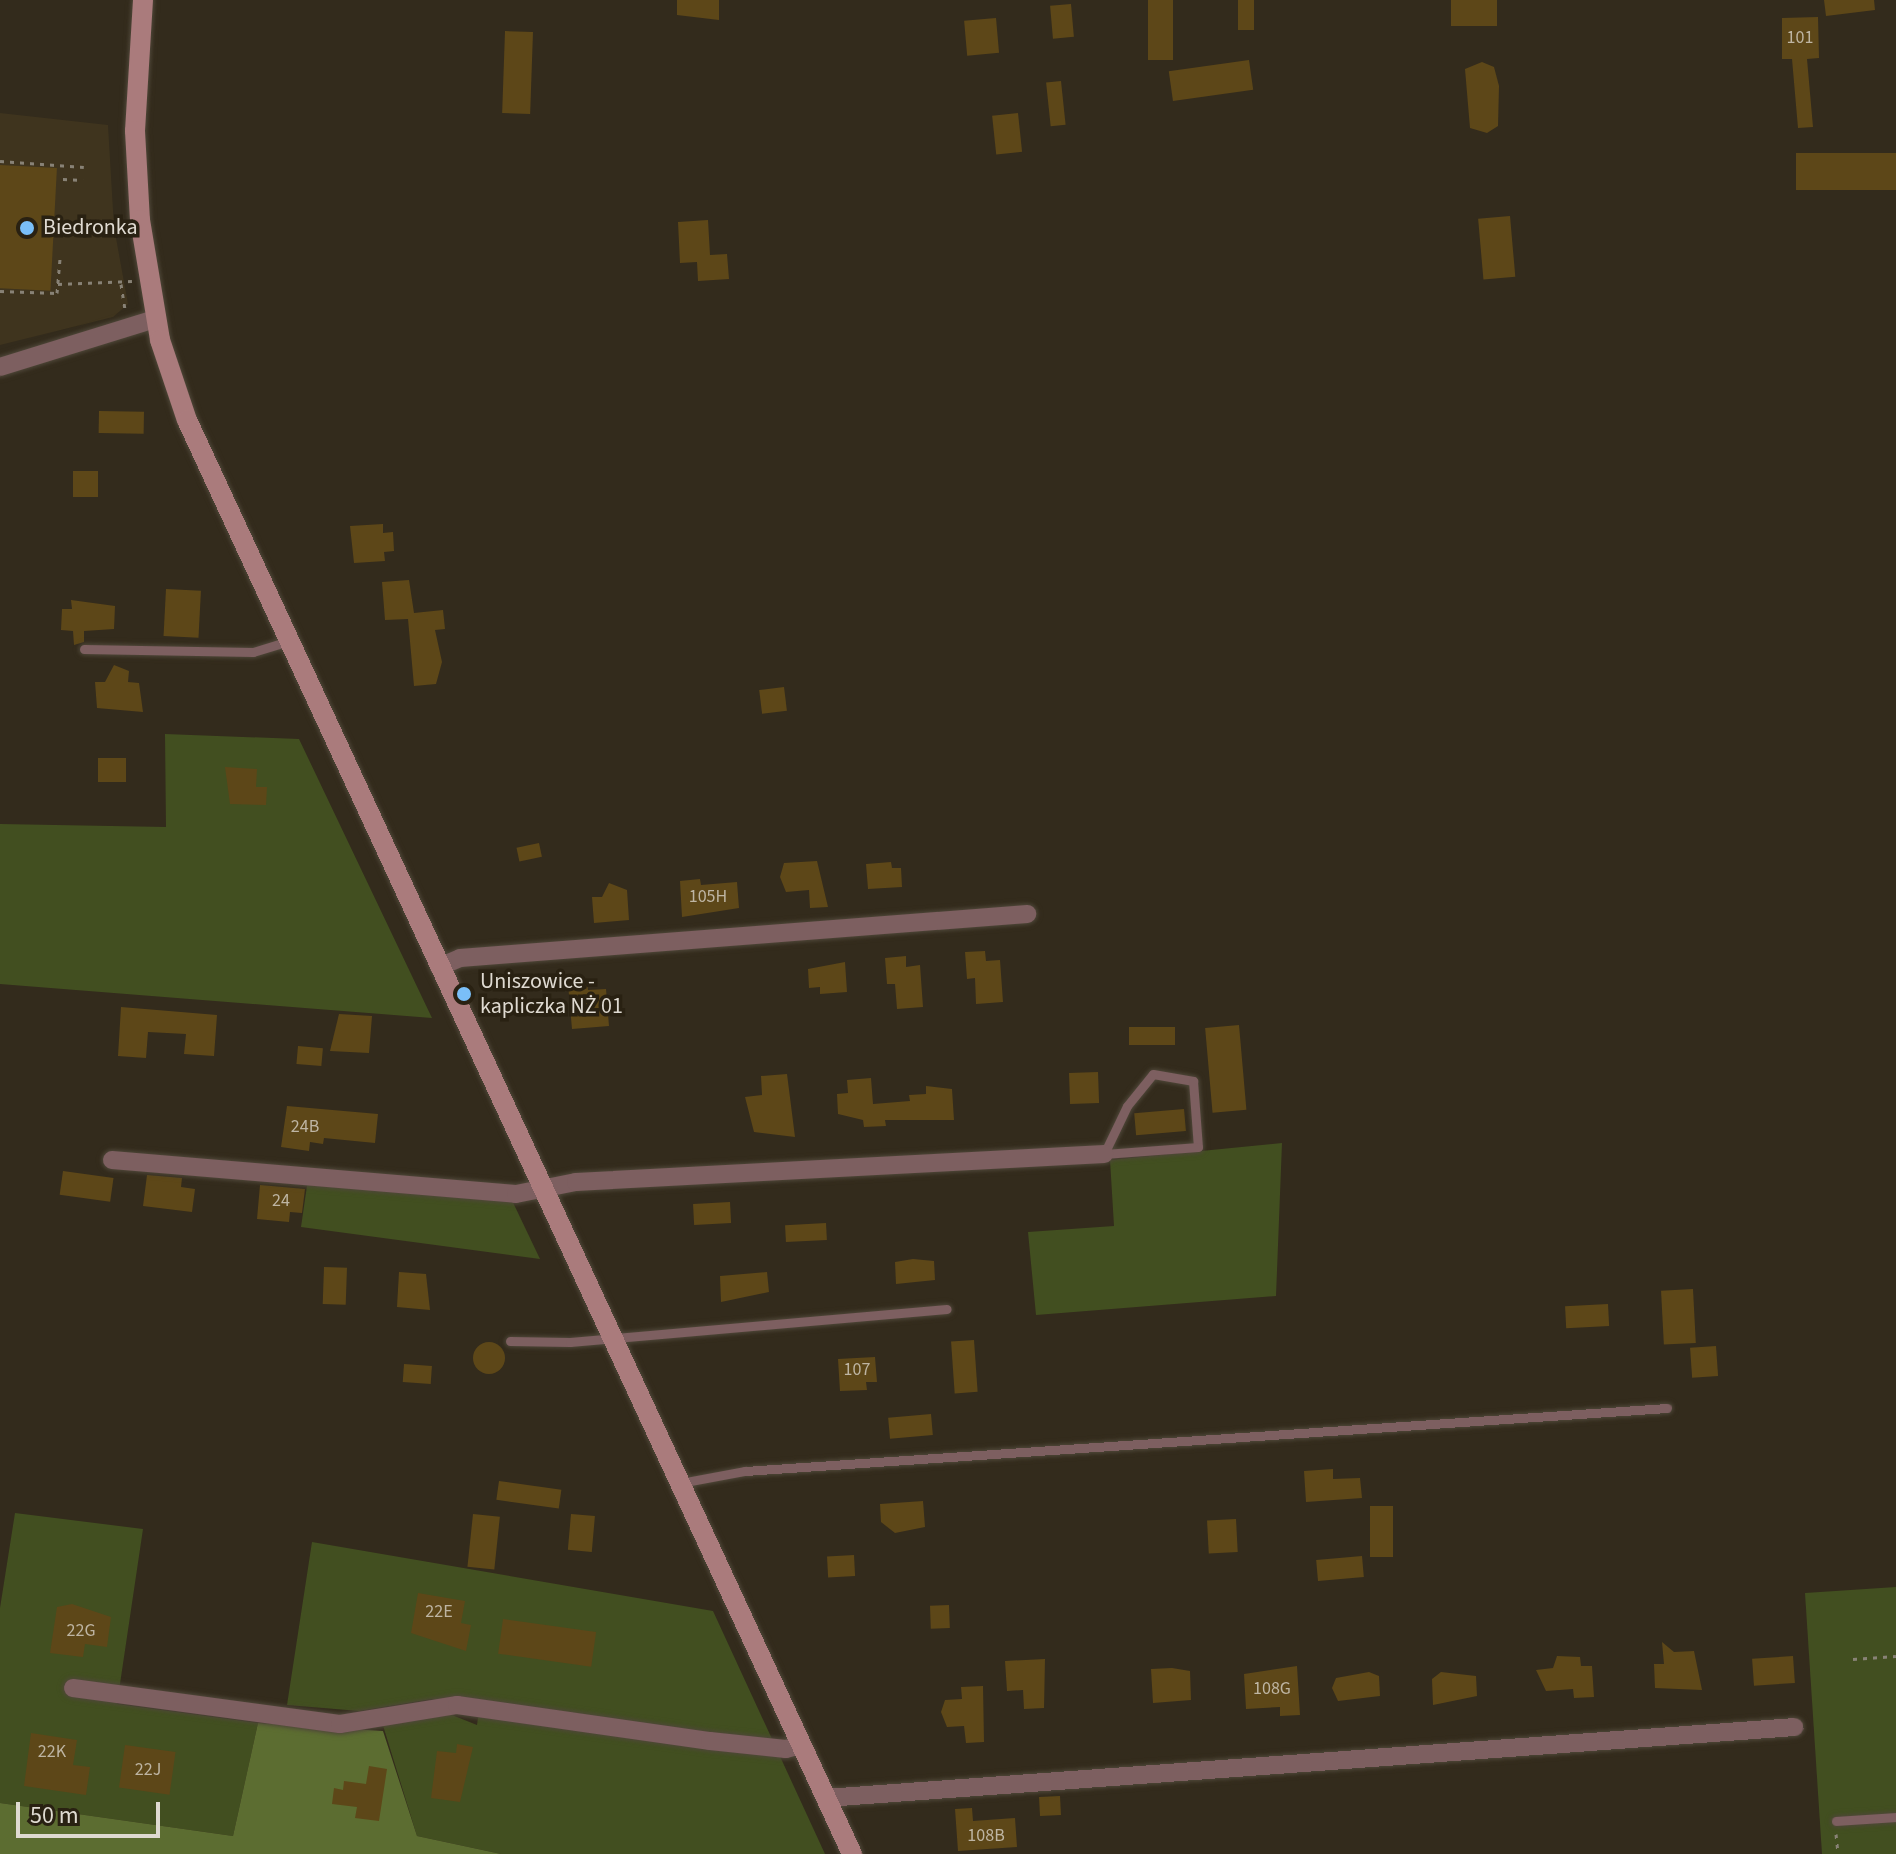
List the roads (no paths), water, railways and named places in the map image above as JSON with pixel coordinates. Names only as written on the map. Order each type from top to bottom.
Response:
[{"type":"street","points":[[143,0],[135,141],[147,277],[155,319],[187,420],[852,1854]]},
{"type":"street","points":[[0,367],[155,319]]},
{"type":"street","points":[[439,967],[460,958],[1027,914]]},
{"type":"street","points":[[112,1160],[507,1194],[576,1182],[1104,1154]]},
{"type":"street","points":[[73,1688],[340,1724],[457,1705],[740,1745],[801,1745]]},
{"type":"street","points":[[826,1798],[1794,1727]]},
{"type":"lane","points":[[84,649],[253,652],[289,641]]},
{"type":"lane","points":[[1153,1074],[1193,1081],[1198,1147],[1104,1154],[1127,1106],[1153,1074]]},
{"type":"lane","points":[[510,1341],[570,1342],[610,1334],[947,1309]]},
{"type":"lane","points":[[680,1483],[745,1471],[1667,1408]]},
{"type":"lane","points":[[1836,1821],[1896,1817]]},
{"type":"place","name":"Biedronka","points":[[27,228]]},
{"type":"place","name":"Uniszowice - kapliczka NŻ 01","points":[[464,994]]}]
